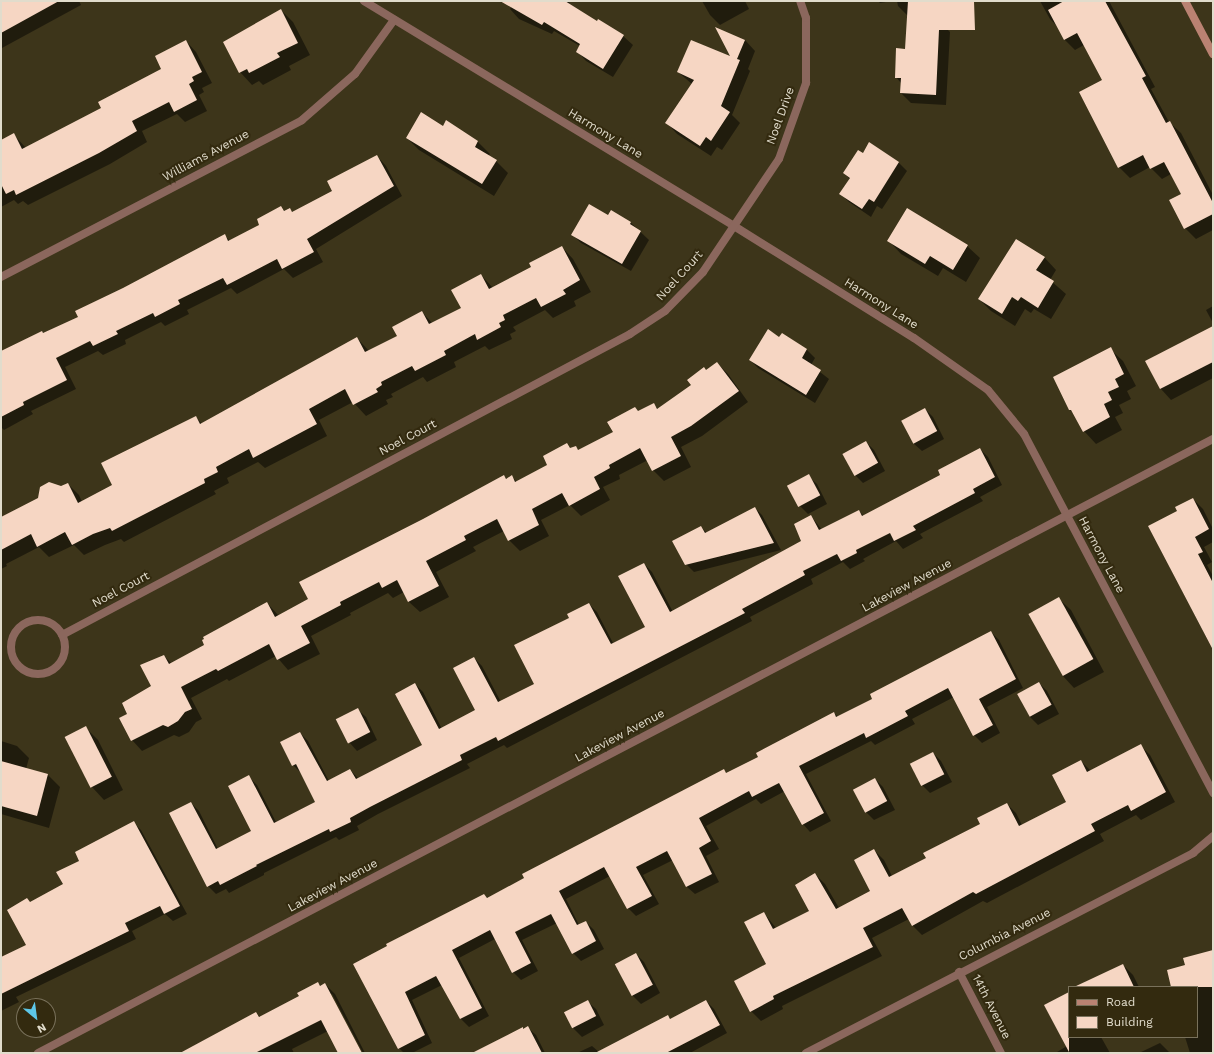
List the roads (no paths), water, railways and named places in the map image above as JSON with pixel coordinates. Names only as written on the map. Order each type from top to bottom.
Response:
[{"type":"street","name":"Harmony Lane","points":[[364,1],[734,226],[914,338],[988,390],[1024,434],[1213,793]]},
{"type":"street","name":"Noel Drive","points":[[734,226],[779,159],[806,83],[806,18],[800,1]]},
{"type":"street","points":[[1185,1],[1213,54]]},
{"type":"street","name":"Williams Avenue","points":[[1,278],[302,120],[355,74],[394,20]]},
{"type":"street","name":"Noel Court","points":[[62,635],[630,334],[665,311],[703,272],[734,226]]},
{"type":"street","name":"Lakeview Avenue","points":[[38,1053],[1213,439]]},
{"type":"street","points":[[32,620],[50,622],[62,635],[64,643],[62,656],[55,667],[47,672],[29,672],[21,668],[15,661],[11,645],[13,636],[24,623],[32,620]]},
{"type":"street","name":"Columbia Avenue","points":[[806,1053],[959,972],[1192,853],[1213,836]]},
{"type":"street","name":"14th Avenue","points":[[959,972],[1001,1053]]}]
